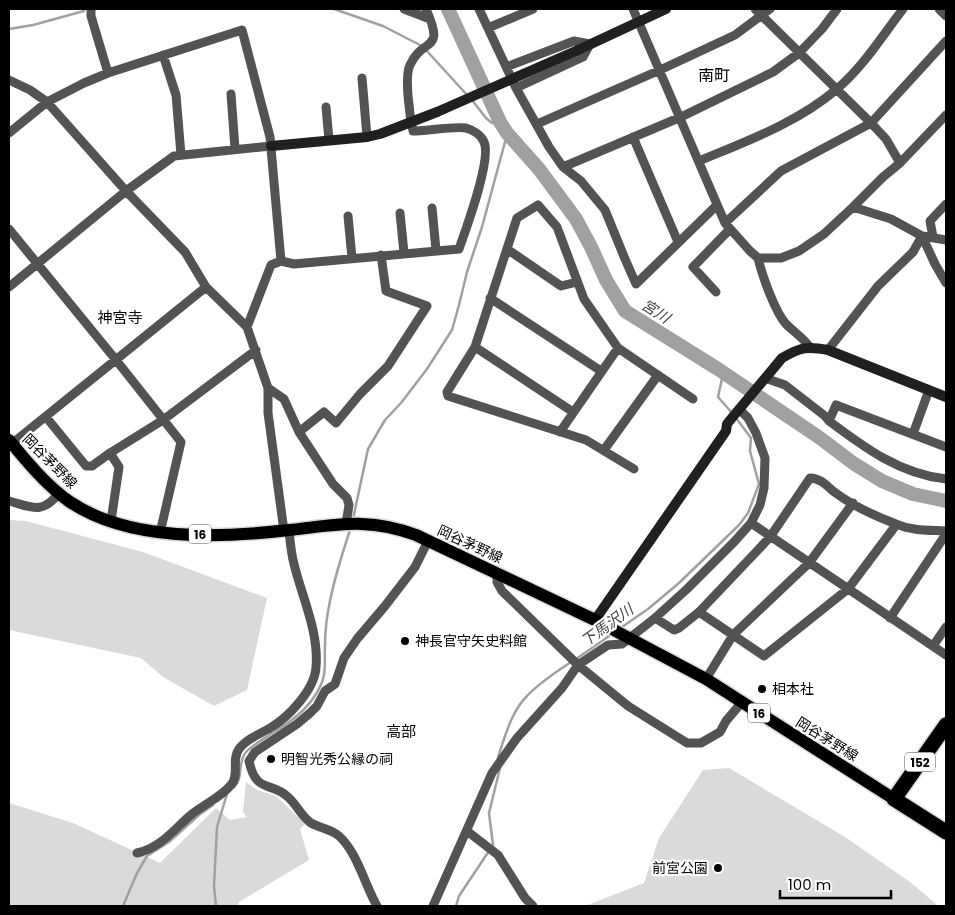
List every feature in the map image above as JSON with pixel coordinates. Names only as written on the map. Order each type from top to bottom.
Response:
[{"type":"highway","name":"152","points":[[894,799],[946,725]]},
{"type":"highway","points":[[894,799],[946,832]]},
{"type":"main road","name":"岡谷茅野線","points":[[10,443],[39,475],[59,493],[82,509],[111,521],[138,529],[160,533],[253,534],[350,524],[374,524],[394,527],[428,541],[595,620],[706,679],[894,799]]},
{"type":"street","points":[[91,9],[91,16],[108,73]]},
{"type":"street","points":[[404,9],[430,19]]},
{"type":"street","points":[[248,327],[271,265],[281,261],[294,264],[459,249],[472,214],[486,151],[484,141],[480,136],[465,128],[412,131],[407,75],[410,64],[430,44],[434,36],[426,9]]},
{"type":"street","points":[[479,9],[516,88],[549,147],[563,167],[581,181],[606,210],[624,259],[636,284],[717,205]]},
{"type":"street","points":[[488,28],[533,9]]},
{"type":"street","points":[[633,9],[727,226],[758,258],[771,296],[783,320],[802,336],[809,346]]},
{"type":"street","points":[[9,287],[126,191],[174,156],[367,137],[437,112],[666,9]]},
{"type":"street","points":[[755,9],[871,123],[886,139],[900,162]]},
{"type":"street","points":[[536,124],[735,35],[770,9]]},
{"type":"street","points":[[563,167],[681,117],[773,72],[799,53],[822,29],[837,9]]},
{"type":"street","points":[[699,161],[774,129],[803,113],[837,89],[865,60],[903,9]]},
{"type":"street","points":[[939,9],[946,16]]},
{"type":"street","points":[[9,133],[47,102],[84,83],[108,73],[242,30],[271,146],[281,261]]},
{"type":"street","points":[[716,292],[693,266],[727,226],[781,171],[871,123],[946,40]]},
{"type":"street","points":[[506,67],[574,41],[590,44]]},
{"type":"street","points":[[516,88],[583,57],[590,44]]},
{"type":"street","points":[[163,55],[176,94],[181,155]]},
{"type":"street","points":[[362,78],[367,137]]},
{"type":"street","points":[[9,80],[30,90],[47,102],[126,191],[185,252],[206,286],[248,327],[268,388],[268,413],[286,531],[317,647],[316,669],[319,688],[317,706],[297,724],[242,760],[232,784],[193,814],[166,839],[155,847],[138,853]]},
{"type":"street","points":[[231,94],[235,149]]},
{"type":"street","points":[[326,107],[329,140]]},
{"type":"street","points":[[758,258],[781,258],[799,251],[824,234],[900,162],[946,115]]},
{"type":"street","points":[[633,137],[678,242]]},
{"type":"street","points":[[634,469],[586,440],[448,396],[447,392],[475,346],[517,218],[538,204],[557,227],[584,299],[618,348],[692,399]]},
{"type":"street","points":[[933,237],[930,221],[946,204]]},
{"type":"street","points":[[853,207],[891,219],[922,236],[946,240]]},
{"type":"street","points":[[432,208],[436,250]]},
{"type":"street","points":[[400,213],[404,253]]},
{"type":"street","points":[[348,216],[352,258]]},
{"type":"street","points":[[9,228],[180,442],[160,533]]},
{"type":"street","points":[[922,236],[946,283]]},
{"type":"street","points":[[828,350],[878,286],[913,252],[922,236]]},
{"type":"street","points":[[507,249],[561,286],[577,282]]},
{"type":"street","points":[[299,432],[324,412],[336,423],[360,394],[388,366],[427,306],[386,291],[381,255]]},
{"type":"street","points":[[10,443],[46,417],[206,286]]},
{"type":"street","points":[[490,298],[601,372]]},
{"type":"street","points":[[475,346],[573,412]]},
{"type":"street","points":[[595,620],[726,431],[728,424],[782,358],[809,346],[828,350],[946,397]]},
{"type":"street","points":[[560,432],[618,348]]},
{"type":"street","points":[[46,417],[86,466],[92,466],[163,420],[256,350]]},
{"type":"street","points":[[604,450],[658,375]]},
{"type":"street","points":[[764,380],[785,385],[825,416],[828,421],[877,456],[916,474],[946,480]]},
{"type":"street","points":[[268,388],[284,399],[299,432],[333,484],[346,498],[349,505],[350,524]]},
{"type":"street","points":[[912,434],[929,390]]},
{"type":"street","points":[[828,421],[836,405],[946,447]]},
{"type":"street","points":[[433,906],[492,773],[518,738],[562,688],[575,662],[608,645],[622,644],[620,633],[654,618],[707,569],[751,523],[760,505],[764,488],[765,458],[748,418],[737,412]]},
{"type":"street","points":[[110,453],[119,467],[111,521]]},
{"type":"street","points":[[654,618],[674,630],[699,612],[770,537],[810,478],[816,478],[852,503],[896,525],[946,533],[890,618]]},
{"type":"street","points":[[9,501],[35,508],[44,507],[50,504],[59,493]]},
{"type":"street","points":[[706,679],[732,635],[809,564],[852,503]]},
{"type":"street","points":[[751,523],[946,655]]},
{"type":"street","points":[[699,612],[764,656],[848,589],[896,525]]},
{"type":"street","points":[[377,906],[347,845],[338,836],[307,819],[288,797],[276,789],[264,786],[257,781],[242,760],[239,748],[272,727],[304,697],[319,688],[335,684],[344,658],[356,639],[385,606],[415,567],[428,541]]},
{"type":"street","points":[[497,574],[497,582],[502,592],[575,662],[628,706],[687,743],[701,743],[720,732],[726,721],[742,702]]},
{"type":"street","points":[[933,646],[946,627]]},
{"type":"street","points":[[467,831],[490,849],[507,868],[533,906]]},
{"type":"shaded area","points":[[9,520],[26,521],[143,552],[267,598],[247,690],[214,706],[163,677],[141,658],[9,630]]},
{"type":"shaded area","points":[[729,768],[845,837],[910,882],[937,906],[585,906],[644,883],[659,838],[703,770]]},
{"type":"shaded area","points":[[246,782],[257,790],[276,796],[305,824],[300,829],[309,860],[239,902],[238,906],[9,906],[9,803],[73,823],[160,863],[216,808],[230,820],[247,817],[243,812]]},
{"type":"waterway","points":[[334,9],[383,26],[422,46]]},
{"type":"waterway","name":"宮川","points":[[448,9],[500,122],[507,133],[539,169],[576,219],[606,280],[625,311],[718,369],[882,481],[913,494],[946,501]]},
{"type":"waterway","points":[[9,29],[33,25],[84,11]]},
{"type":"waterway","points":[[426,50],[468,96]]},
{"type":"waterway","points":[[472,100],[492,123],[500,122]]},
{"type":"waterway","points":[[353,519],[368,449],[385,420],[401,403],[427,369],[452,330],[505,142],[511,137]]},
{"type":"waterway","name":"下馬沢川","points":[[723,374],[718,397],[733,414]]},
{"type":"waterway","name":"下馬沢川","points":[[619,629],[648,609],[679,583],[739,525],[748,513],[759,484],[750,451],[751,438],[736,418]]},
{"type":"waterway","points":[[234,787],[239,779],[243,756],[246,752],[297,715],[308,705],[320,687],[325,670],[325,635],[329,606],[351,527]]},
{"type":"waterway","name":"下馬沢川","points":[[576,659],[612,634]]},
{"type":"waterway","name":"下馬沢川","points":[[499,760],[498,757],[509,725],[521,702],[542,682],[571,662]]},
{"type":"waterway","name":"下馬沢川","points":[[456,906],[459,896],[493,845],[489,813],[500,768]]},
{"type":"waterway","points":[[216,906],[214,886],[217,827],[227,794]]},
{"type":"waterway","points":[[123,906],[137,873],[147,856],[169,842],[213,805]]},
{"type":"place","name":"神長官守矢史料館","points":[[405,641]]},
{"type":"place","name":"相本社","points":[[762,689]]},
{"type":"place","name":"明智光秀公縁の祠","points":[[271,759]]},
{"type":"place","name":"前宮公園","points":[[718,868]]},
{"type":"district","name":"南町","points":[[714,75]]},
{"type":"district","name":"神宮寺","points":[[120,317]]},
{"type":"district","name":"高部","points":[[401,731]]}]
